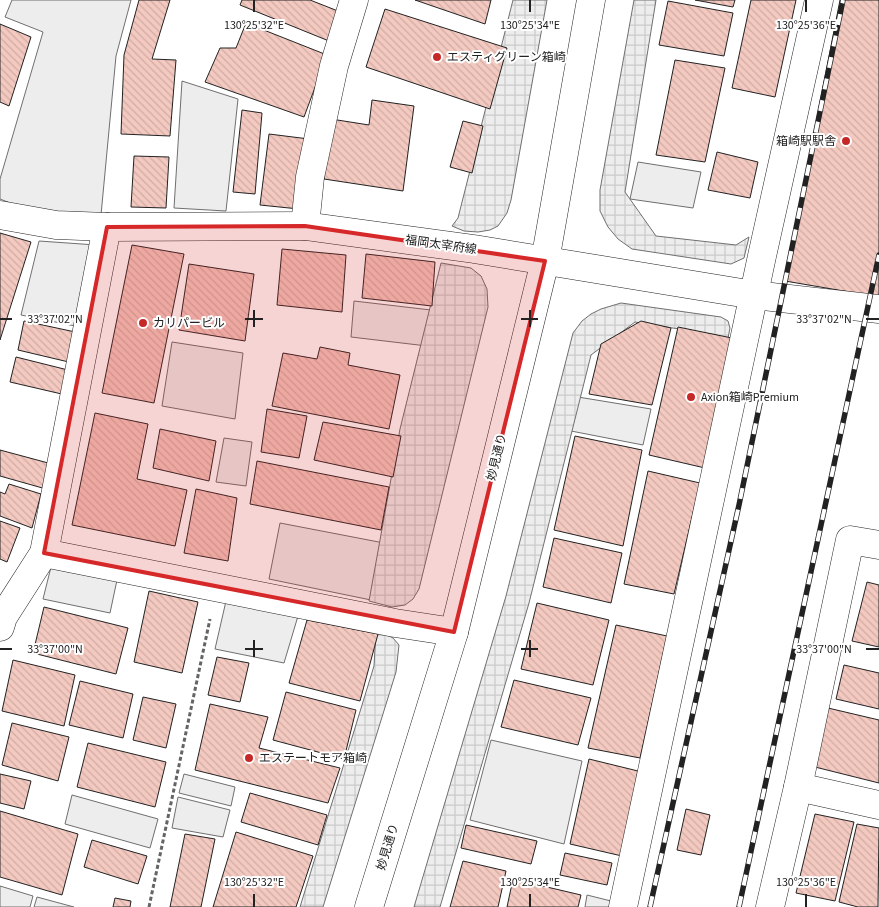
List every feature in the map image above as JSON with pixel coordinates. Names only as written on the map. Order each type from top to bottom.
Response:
[{"type":"street","points":[[305,226],[310,177],[334,66],[354,0]]},
{"type":"street","name":"妙見通り","points":[[370,907],[454,632],[545,261],[591,0]]},
{"type":"street","points":[[623,907],[819,0]]},
{"type":"street","name":"福岡太宰府線","points":[[0,215],[56,225],[107,227],[305,226],[474,249],[754,295],[879,309]]},
{"type":"street","points":[[0,627],[3,617],[44,553],[107,227]]},
{"type":"street","points":[[770,907],[798,787],[850,540],[879,546]]},
{"type":"street","points":[[44,553],[394,624],[454,632]]},
{"type":"street","points":[[798,787],[879,805]]},
{"type":"path","points":[[149,907],[216,587]]},
{"type":"highlighted area","points":[[305,226],[545,261],[454,632],[44,553],[107,227]]},
{"type":"shaded area","points":[[12,0],[131,0],[116,56],[101,215],[36,213],[0,199],[0,179],[43,32],[5,17]]},
{"type":"shaded area","points":[[513,0],[547,0],[511,200],[507,213],[498,226],[490,230],[478,232],[464,231],[452,226],[458,218]]},
{"type":"shaded area","points":[[634,0],[656,0],[625,192],[656,236],[736,245],[749,237],[744,258],[731,264],[632,249],[618,239],[608,227],[600,211],[600,190]]},
{"type":"shaded area","points":[[182,81],[238,99],[226,211],[174,208]]},
{"type":"shaded area","points":[[638,162],[701,172],[693,208],[630,199]]},
{"type":"shaded area","points":[[39,241],[96,245],[80,327],[21,315]]},
{"type":"shaded area","points":[[441,263],[471,268],[481,276],[487,289],[488,307],[419,589],[413,599],[405,605],[392,607],[369,601],[400,429]]},
{"type":"shaded area","points":[[354,301],[431,310],[427,346],[351,337]]},
{"type":"shaded area","points":[[621,303],[721,317],[728,321],[730,328],[726,348],[717,335],[635,322],[591,355],[529,603],[440,907],[414,907],[506,596],[573,333],[582,321],[591,314]]},
{"type":"shaded area","points":[[172,342],[243,353],[235,419],[162,406]]},
{"type":"shaded area","points":[[578,397],[651,409],[643,445],[571,431]]},
{"type":"shaded area","points":[[224,438],[252,442],[246,486],[216,482]]},
{"type":"shaded area","points":[[280,523],[384,543],[371,600],[269,579]]},
{"type":"shaded area","points":[[51,567],[117,580],[110,613],[43,599]]},
{"type":"shaded area","points":[[226,601],[298,616],[284,663],[215,649]]},
{"type":"shaded area","points":[[376,629],[393,638],[399,645],[396,672],[323,907],[300,907],[374,666]]},
{"type":"shaded area","points":[[491,740],[582,761],[564,844],[470,820]]},
{"type":"shaded area","points":[[184,774],[235,787],[231,806],[179,793]]},
{"type":"shaded area","points":[[72,795],[158,819],[150,848],[65,824]]},
{"type":"shaded area","points":[[178,797],[230,810],[223,837],[172,828]]},
{"type":"shaded area","points":[[0,886],[33,896],[30,907],[0,907]]},
{"type":"shaded area","points":[[587,895],[611,901],[610,907],[585,907]]},
{"type":"shaded area","points":[[37,897],[74,907],[34,907]]},
{"type":"building","points":[[139,0],[170,0],[152,59],[176,60],[170,136],[121,134],[124,55]]},
{"type":"building","points":[[242,0],[310,0],[338,11],[329,41],[240,5]]},
{"type":"building","points":[[415,0],[491,0],[485,24]]},
{"type":"building","points":[[695,0],[735,0],[733,7]]},
{"type":"building","points":[[751,0],[796,0],[775,97],[732,88]]},
{"type":"building","name":"箱崎駅駅舎","points":[[840,0],[879,0],[879,297],[785,281]]},
{"type":"building","points":[[668,1],[733,13],[724,56],[659,45]]},
{"type":"building","name":"エスティグリーン箱崎","points":[[385,9],[507,48],[490,109],[366,67]]},
{"type":"building","points":[[246,23],[327,55],[304,117],[205,82],[220,48],[236,48]]},
{"type":"building","points":[[0,24],[31,37],[9,106],[0,102]]},
{"type":"building","points":[[675,60],[725,68],[705,162],[656,155]]},
{"type":"building","points":[[372,100],[414,106],[403,191],[324,179],[331,119],[369,125]]},
{"type":"building","points":[[242,110],[262,113],[255,194],[233,192]]},
{"type":"building","points":[[463,121],[483,126],[472,173],[450,167]]},
{"type":"building","points":[[269,134],[309,139],[299,209],[260,205]]},
{"type":"building","points":[[717,152],[758,162],[750,198],[708,190]]},
{"type":"building","points":[[134,156],[169,157],[166,208],[131,207]]},
{"type":"building","points":[[0,233],[31,242],[0,340]]},
{"type":"building","name":"カリパービル","points":[[132,245],[184,254],[154,403],[102,393]]},
{"type":"building","points":[[282,249],[346,255],[342,312],[277,305]]},
{"type":"building","points":[[366,254],[435,262],[432,306],[362,298]]},
{"type":"building","points":[[189,264],[254,274],[245,341],[179,330]]},
{"type":"building","points":[[24,321],[80,333],[73,363],[18,350]]},
{"type":"building","points":[[641,321],[671,328],[652,405],[589,394],[601,344]]},
{"type":"building","name":"Axion箱崎Premium","points":[[678,327],[732,338],[705,468],[649,455]]},
{"type":"building","points":[[320,347],[350,353],[348,365],[400,375],[389,429],[272,406],[283,353],[317,359]]},
{"type":"building","points":[[16,357],[72,371],[66,395],[10,382]]},
{"type":"building","points":[[267,409],[307,416],[299,458],[261,452]]},
{"type":"building","points":[[95,413],[148,424],[137,479],[187,490],[175,546],[72,525]]},
{"type":"building","points":[[323,422],[401,436],[393,477],[314,460]]},
{"type":"building","points":[[160,429],[216,441],[209,481],[153,468]]},
{"type":"building","points":[[575,436],[642,450],[623,546],[554,530]]},
{"type":"building","points":[[0,450],[52,464],[46,489],[0,476]]},
{"type":"building","points":[[257,461],[389,487],[381,530],[250,504]]},
{"type":"building","points":[[648,471],[700,483],[674,594],[624,584]]},
{"type":"building","points":[[9,484],[41,494],[32,528],[0,516],[0,492],[5,494]]},
{"type":"building","points":[[196,489],[237,498],[228,561],[184,553]]},
{"type":"building","points":[[0,521],[20,528],[7,562],[0,559]]},
{"type":"building","points":[[554,538],[622,553],[611,603],[543,587]]},
{"type":"building","points":[[867,582],[879,585],[879,647],[852,641]]},
{"type":"building","points":[[149,591],[198,602],[182,673],[134,662]]},
{"type":"building","points":[[537,603],[609,620],[593,685],[521,669]]},
{"type":"building","points":[[44,607],[128,628],[116,674],[33,653]]},
{"type":"building","points":[[307,620],[378,634],[360,701],[289,683]]},
{"type":"building","points":[[616,625],[667,636],[640,758],[588,748]]},
{"type":"building","points":[[217,657],[249,663],[240,702],[208,695]]},
{"type":"building","points":[[13,660],[75,675],[64,726],[2,711]]},
{"type":"building","points":[[844,665],[879,673],[879,709],[836,699]]},
{"type":"building","points":[[514,680],[591,698],[578,745],[501,727]]},
{"type":"building","points":[[80,681],[133,694],[123,738],[69,725]]},
{"type":"building","points":[[286,692],[356,710],[344,759],[273,740]]},
{"type":"building","points":[[143,697],[176,704],[166,748],[133,740]]},
{"type":"building","name":"エステートモア箱崎","points":[[210,704],[268,717],[259,748],[340,768],[328,803],[195,770]]},
{"type":"building","points":[[828,708],[879,720],[879,783],[815,767]]},
{"type":"building","points":[[12,723],[69,737],[58,781],[2,765]]},
{"type":"building","points":[[88,743],[166,762],[155,807],[77,787]]},
{"type":"building","points":[[589,759],[638,771],[622,856],[570,844]]},
{"type":"building","points":[[0,774],[31,781],[24,809],[0,803]]},
{"type":"building","points":[[250,793],[327,815],[318,845],[241,822]]},
{"type":"building","points":[[686,809],[710,815],[701,855],[677,850]]},
{"type":"building","points":[[0,811],[78,834],[62,895],[0,877]]},
{"type":"building","points":[[815,814],[854,822],[835,901],[796,893]]},
{"type":"building","points":[[857,824],[879,828],[878,907],[858,907],[839,902]]},
{"type":"building","points":[[466,825],[537,841],[531,864],[461,848]]},
{"type":"building","points":[[236,832],[313,856],[296,907],[213,907]]},
{"type":"building","points":[[185,834],[215,839],[201,907],[170,907]]},
{"type":"building","points":[[92,840],[147,856],[138,884],[84,867]]},
{"type":"building","points":[[565,853],[612,863],[607,885],[560,875]]},
{"type":"building","points":[[463,861],[506,871],[498,907],[450,907]]},
{"type":"building","points":[[513,879],[581,895],[578,907],[507,907]]},
{"type":"building","points":[[115,898],[131,901],[130,907],[113,907]]},
{"type":"railway","points":[[650,907],[739,505],[843,0]]},
{"type":"railway","points":[[739,907],[879,255]]},
{"type":"place","name":"エスティグリーン箱崎","points":[[437,57]]},
{"type":"place","name":"箱崎駅駅舎","points":[[846,141]]},
{"type":"place","name":"カリパービル","points":[[143,323]]},
{"type":"place","name":"Axion箱崎Premium","points":[[691,397]]},
{"type":"place","name":"エステートモア箱崎","points":[[249,758]]}]
